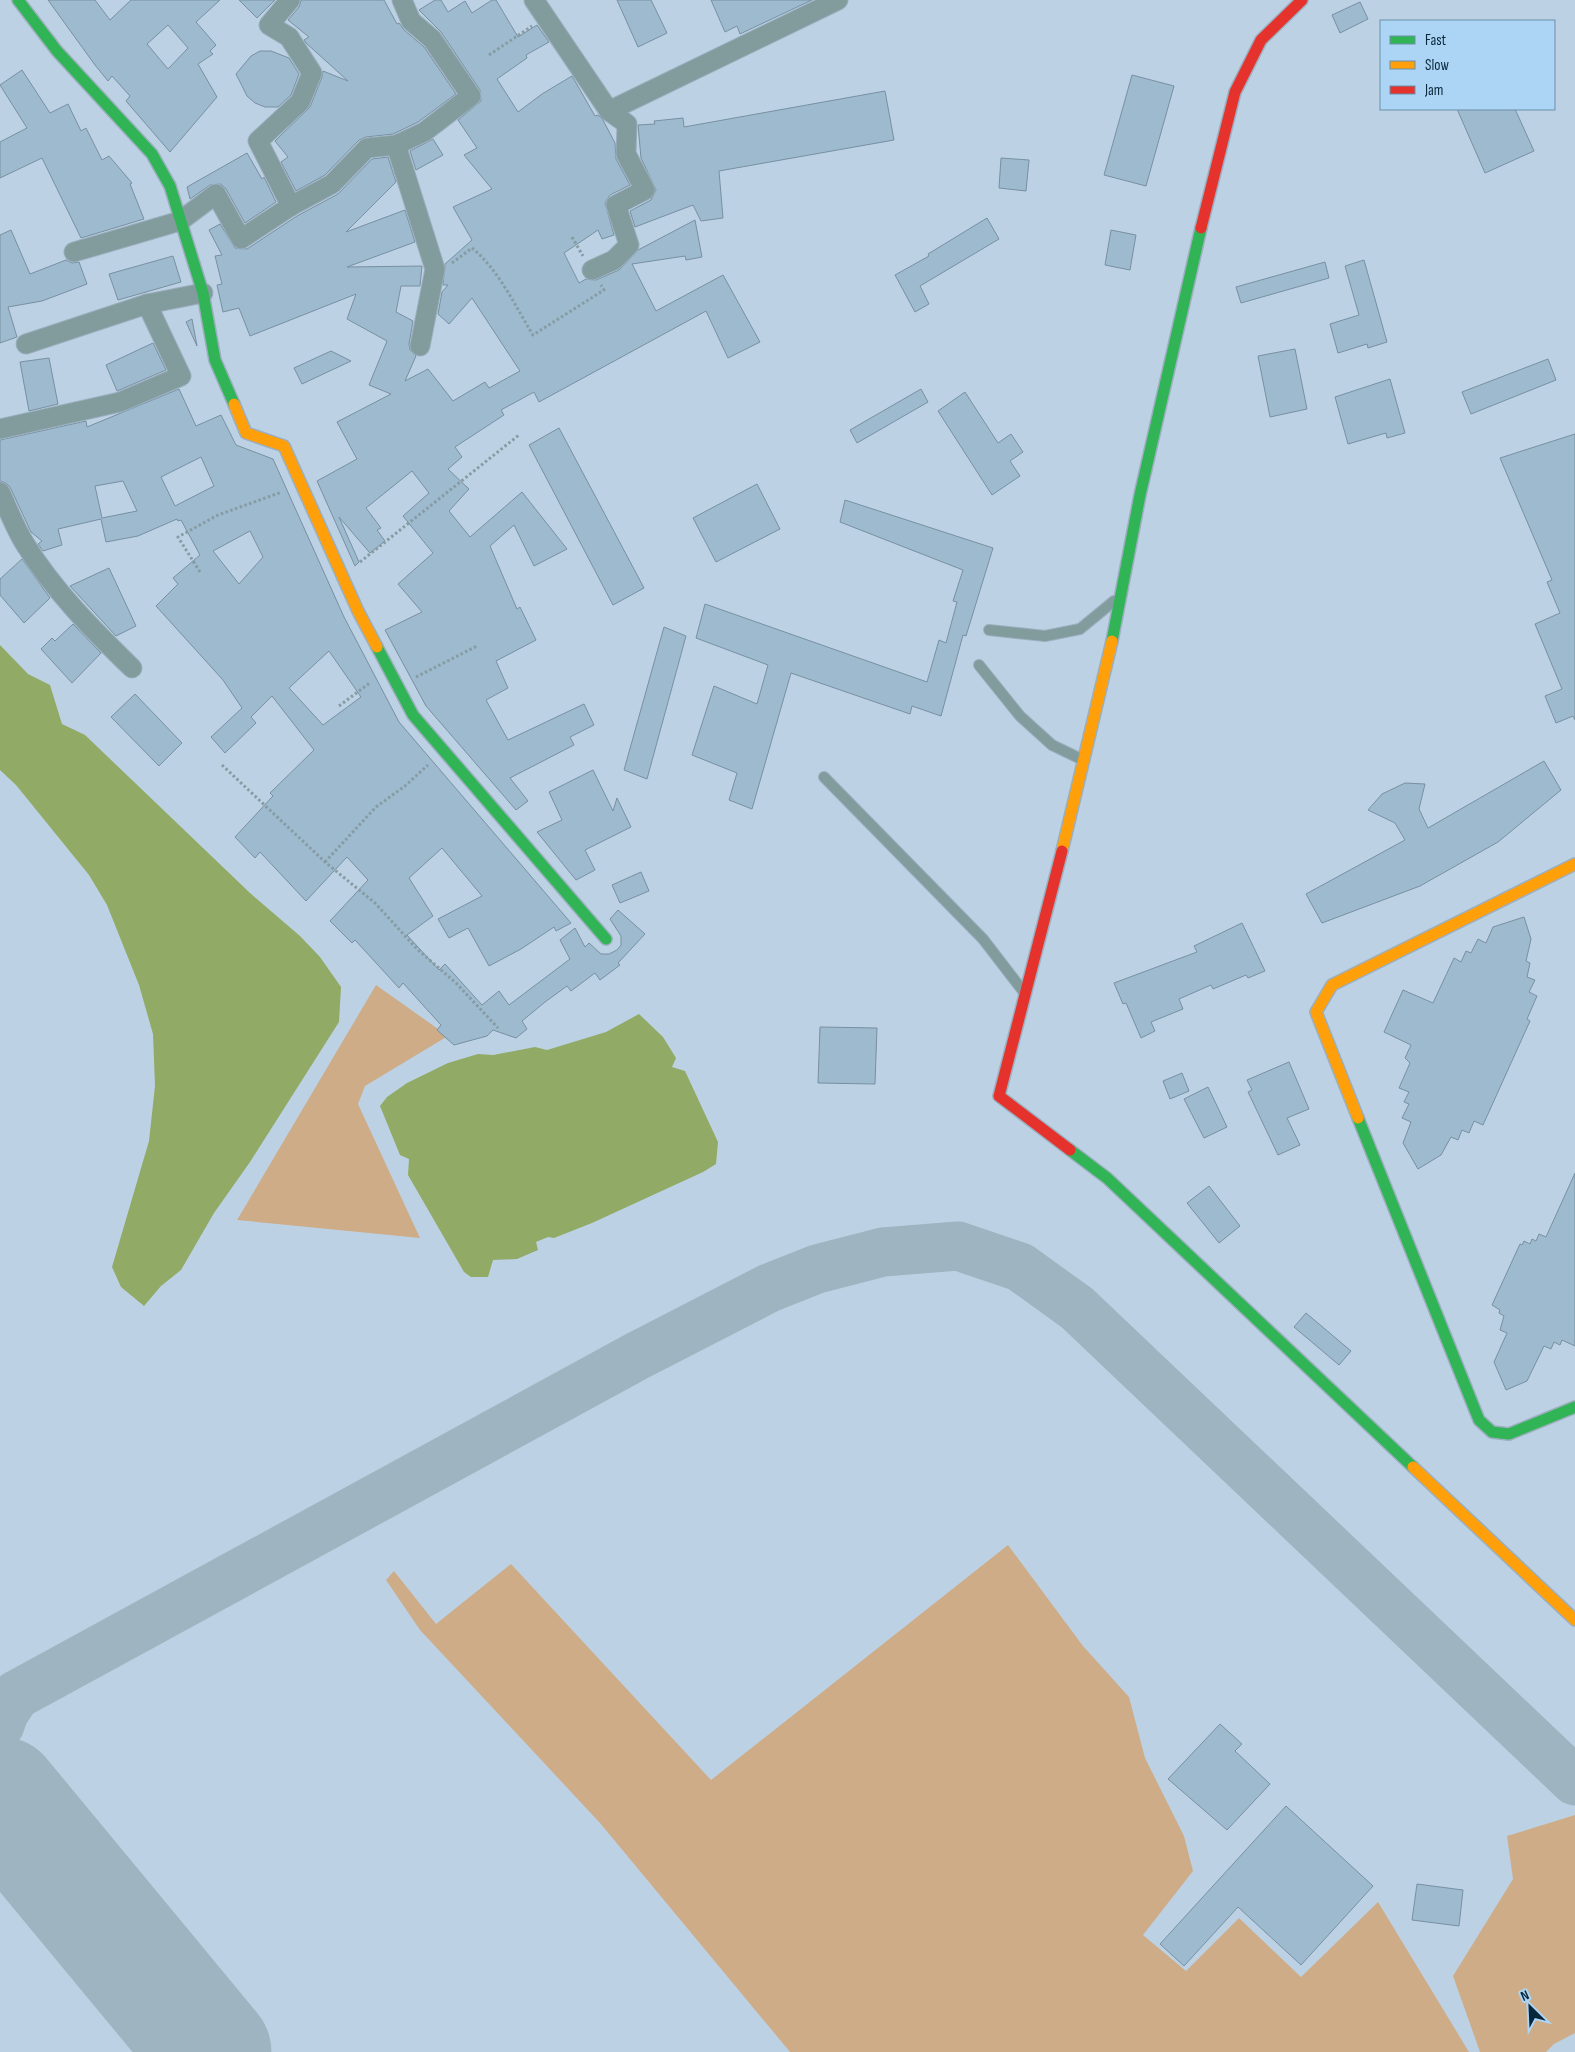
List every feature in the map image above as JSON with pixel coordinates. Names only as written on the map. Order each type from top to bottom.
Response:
[{"type":"street","points":[[18,0],[57,51],[152,154],[170,186],[203,293],[216,360],[246,433],[284,446],[342,577],[413,715],[606,939]]},
{"type":"street","points":[[290,0],[269,25],[289,37],[312,73],[300,102],[258,141],[291,206]]},
{"type":"street","points":[[74,252],[180,220],[216,194],[240,239],[291,206],[332,184],[367,148],[396,145],[424,132],[471,96],[432,39],[412,21],[402,0]]},
{"type":"street","points":[[534,0],[609,110],[627,124],[626,154],[645,190],[616,205],[630,245],[614,260],[592,270]]},
{"type":"street","points":[[609,110],[838,0]]},
{"type":"street","points":[[1302,0],[1261,40],[1235,92],[1188,277],[1084,760],[1056,878],[999,1096],[1107,1178],[1575,1620]]},
{"type":"street","points":[[396,145],[435,269],[420,346]]},
{"type":"street","points":[[26,344],[147,304],[203,293]]},
{"type":"street","points":[[0,429],[120,402],[181,376],[147,304]]},
{"type":"street","points":[[0,492],[24,544],[102,639],[132,668]]},
{"type":"street","points":[[1575,864],[1332,984],[1316,1012],[1479,1420],[1492,1432],[1509,1434],[1575,1407]]},
{"type":"lane","points":[[989,630],[1045,636],[1080,629],[1121,595]]},
{"type":"lane","points":[[979,665],[1020,716],[1052,745],[1084,760]]},
{"type":"lane","points":[[824,777],[983,939],[1025,994]]},
{"type":"path","points":[[489,55],[545,18]]},
{"type":"path","points":[[435,269],[451,264],[472,248],[480,255],[500,281],[533,335],[604,290],[572,237]]},
{"type":"path","points":[[342,577],[409,521],[519,435]]},
{"type":"path","points":[[200,572],[178,537],[218,515],[301,484]]},
{"type":"path","points":[[397,685],[420,676],[477,646]]},
{"type":"path","points":[[339,706],[388,669]]},
{"type":"path","points":[[325,862],[376,807],[405,786],[443,751]]},
{"type":"path","points":[[222,766],[325,862],[376,903],[417,949],[456,983],[498,1028]]},
{"type":"shaded area","points":[[0,645],[28,674],[50,685],[62,724],[85,735],[250,893],[300,936],[320,957],[341,987],[339,1022],[250,1162],[214,1213],[181,1270],[161,1286],[144,1306],[121,1287],[112,1267],[149,1141],[155,1086],[153,1034],[139,985],[107,905],[89,875],[16,785],[0,770]]},
{"type":"shaded area","points":[[376,985],[448,1036],[365,1086],[358,1104],[420,1238],[237,1220]]},
{"type":"shaded area","points":[[639,1014],[663,1037],[676,1058],[672,1067],[685,1071],[718,1142],[716,1164],[703,1172],[592,1223],[554,1238],[548,1237],[536,1242],[538,1250],[517,1259],[493,1260],[488,1277],[471,1277],[464,1272],[408,1175],[409,1159],[400,1155],[380,1106],[387,1097],[407,1083],[448,1063],[478,1054],[493,1055],[535,1047],[547,1050],[606,1032]]},
{"type":"shaded area","points":[[1008,1545],[1083,1646],[1129,1697],[1145,1758],[1184,1836],[1193,1871],[1143,1935],[1186,1971],[1239,1918],[1301,1977],[1378,1902],[1469,2052],[790,2052],[600,1823],[420,1630],[386,1580],[394,1571],[436,1624],[511,1564],[711,1780]]},
{"type":"shaded area","points":[[1575,1815],[1575,2033],[1554,2044],[1546,2052],[1480,2052],[1453,1976],[1513,1879],[1507,1836]]},
{"type":"building","points":[[48,0],[95,0],[110,20],[131,0],[220,0],[196,22],[216,45],[210,51],[213,54],[198,64],[217,97],[170,152],[126,101],[130,96],[112,76],[108,81]],"holes":[[[168,25],[188,48],[168,69],[147,44]]]},
{"type":"building","points":[[239,0],[275,0],[257,18]]},
{"type":"building","points":[[301,0],[384,0],[397,24],[399,23],[404,30],[424,47],[456,94],[418,122],[393,134],[366,137],[359,140],[325,175],[296,191],[281,162],[288,157],[275,141],[310,107],[323,71],[348,81],[306,43],[304,40],[309,37],[288,20],[299,7]]},
{"type":"building","points":[[435,0],[441,0],[448,12],[465,1],[472,13],[492,0],[496,0],[518,37],[537,25],[549,42],[526,55],[527,58],[497,79],[518,112],[542,94],[572,76],[595,116],[598,115],[603,120],[615,143],[616,159],[630,185],[610,195],[605,203],[614,235],[602,239],[598,230],[564,253],[579,283],[586,279],[596,280],[619,270],[638,250],[695,220],[702,257],[686,260],[685,256],[632,264],[656,311],[723,275],[760,342],[728,358],[706,311],[539,402],[534,392],[501,410],[504,415],[455,447],[462,457],[448,469],[469,489],[449,511],[470,537],[522,492],[567,549],[534,566],[514,525],[490,546],[517,609],[520,607],[536,640],[496,661],[508,688],[486,700],[508,740],[584,704],[594,725],[570,737],[574,745],[510,778],[528,801],[516,810],[426,706],[385,630],[422,612],[398,584],[433,553],[403,516],[429,493],[412,471],[366,508],[381,528],[377,530],[385,541],[370,553],[339,517],[359,562],[355,566],[317,481],[357,459],[337,422],[391,394],[369,385],[387,341],[347,319],[356,294],[250,336],[239,308],[223,312],[217,285],[222,284],[215,256],[222,255],[209,230],[220,224],[235,248],[247,249],[297,216],[338,194],[372,159],[388,157],[396,182],[346,232],[405,210],[415,242],[347,267],[422,266],[420,286],[401,286],[396,312],[413,321],[409,344],[410,350],[416,356],[405,381],[428,369],[453,401],[485,382],[489,388],[520,371],[472,298],[449,324],[438,314],[442,292],[448,285],[443,285],[445,264],[472,240],[453,207],[492,189],[464,155],[477,148],[458,120],[481,101],[480,90],[441,32],[419,10]]},
{"type":"building","points":[[617,0],[651,0],[667,33],[638,47]]},
{"type":"building","points":[[711,0],[812,0],[740,34],[737,26],[725,32]]},
{"type":"building","points":[[1360,2],[1368,19],[1340,33],[1332,15]]},
{"type":"building","points":[[260,51],[271,51],[289,58],[299,74],[291,95],[278,107],[265,107],[255,103],[247,96],[236,74],[251,56]]},
{"type":"building","points":[[22,70],[50,113],[68,104],[81,131],[86,128],[102,160],[109,156],[132,183],[130,184],[144,219],[81,238],[42,158],[0,178],[0,142],[27,128],[0,85]]},
{"type":"building","points":[[1132,75],[1174,86],[1146,186],[1104,175]]},
{"type":"building","points":[[885,91],[894,140],[719,171],[723,218],[701,221],[693,205],[635,227],[630,211],[651,200],[656,190],[641,158],[638,125],[655,124],[654,121],[683,118],[684,127]]},
{"type":"building","points":[[1457,110],[1515,110],[1534,151],[1485,173]]},
{"type":"building","points":[[433,139],[443,155],[416,170],[410,151]]},
{"type":"building","points":[[247,153],[262,179],[264,177],[276,202],[245,223],[226,189],[221,184],[210,185],[190,199],[187,187]]},
{"type":"building","points":[[1001,158],[1029,160],[1026,191],[999,188]]},
{"type":"building","points":[[987,218],[999,239],[920,286],[929,304],[915,312],[895,275],[929,256],[928,254]]},
{"type":"building","points":[[11,230],[30,274],[66,260],[72,263],[79,262],[87,284],[42,301],[8,307],[17,337],[0,343],[0,235]]},
{"type":"building","points":[[1111,230],[1136,235],[1130,270],[1105,265]]},
{"type":"building","points":[[173,256],[181,282],[118,300],[109,274]]},
{"type":"building","points":[[1364,260],[1387,342],[1368,348],[1367,344],[1338,353],[1330,324],[1359,315],[1345,266]]},
{"type":"building","points":[[1325,262],[1329,278],[1241,303],[1236,287]]},
{"type":"building","points":[[192,319],[197,346],[186,322]]},
{"type":"building","points":[[153,343],[166,370],[117,391],[106,365]]},
{"type":"building","points":[[1295,349],[1307,409],[1270,417],[1258,356]]},
{"type":"building","points":[[331,351],[351,361],[302,384],[294,368]]},
{"type":"building","points":[[49,358],[58,404],[29,411],[20,362]]},
{"type":"building","points":[[1548,359],[1556,380],[1471,414],[1462,392]]},
{"type":"building","points":[[1390,379],[1405,433],[1387,438],[1386,433],[1348,444],[1335,397]]},
{"type":"building","points":[[179,389],[196,426],[221,415],[236,445],[273,459],[344,617],[399,722],[571,923],[556,931],[554,927],[521,949],[489,966],[468,928],[449,938],[438,919],[482,896],[442,848],[409,878],[433,916],[407,935],[439,970],[445,964],[482,1005],[499,991],[509,1005],[570,959],[560,940],[575,928],[585,947],[589,943],[601,954],[609,954],[617,950],[621,945],[621,936],[610,919],[618,910],[645,934],[618,963],[620,965],[600,980],[595,973],[571,991],[567,986],[522,1021],[527,1029],[516,1038],[493,1030],[487,1036],[454,1045],[437,1030],[441,1025],[403,983],[399,988],[355,940],[352,943],[330,921],[368,880],[347,857],[306,901],[260,852],[255,858],[235,837],[273,796],[270,793],[314,750],[272,696],[251,717],[256,723],[225,753],[211,737],[242,708],[223,680],[156,606],[178,584],[173,578],[200,555],[181,520],[178,521],[177,519],[138,536],[106,542],[101,519],[58,529],[62,545],[43,551],[38,544],[42,541],[31,532],[10,487],[0,481],[0,440],[86,421],[87,427]],"holes":[[[201,457],[214,486],[175,506],[161,477]],[[123,481],[137,511],[102,518],[95,486]],[[250,531],[263,557],[239,584],[213,551]],[[329,651],[361,697],[323,725],[289,688]]]},
{"type":"building","points":[[921,389],[928,402],[857,443],[850,430]]},
{"type":"building","points":[[965,392],[998,443],[1011,434],[1023,452],[1010,461],[1020,476],[992,495],[938,411]]},
{"type":"building","points":[[559,428],[644,588],[613,605],[529,445]]},
{"type":"building","points":[[1575,434],[1575,720],[1573,716],[1556,723],[1545,696],[1562,689],[1535,624],[1560,613],[1547,582],[1552,580],[1500,458]]},
{"type":"building","points":[[757,484],[780,529],[716,562],[693,518]]},
{"type":"building","points":[[845,500],[993,548],[966,636],[963,635],[941,716],[912,706],[910,714],[791,673],[752,809],[729,800],[737,773],[692,755],[714,686],[757,704],[768,665],[696,638],[705,604],[927,682],[939,640],[946,643],[957,602],[953,601],[963,570],[840,522]]},
{"type":"building","points":[[22,559],[50,598],[24,623],[0,595],[0,579]]},
{"type":"building","points":[[109,568],[136,626],[116,636],[70,586]]},
{"type":"building","points":[[73,624],[101,653],[72,683],[41,649],[52,638],[55,641]]},
{"type":"building","points":[[664,627],[686,636],[647,779],[624,770]]},
{"type":"building","points":[[135,694],[182,743],[159,766],[111,717]]},
{"type":"building","points":[[1544,761],[1561,790],[1498,842],[1420,886],[1322,923],[1306,894],[1405,840],[1395,823],[1368,810],[1382,794],[1405,783],[1425,784],[1419,809],[1428,828]]},
{"type":"building","points":[[593,770],[613,811],[617,798],[631,827],[585,850],[595,870],[576,880],[537,832],[562,820],[549,792]]},
{"type":"building","points":[[641,872],[649,891],[620,903],[612,885]]},
{"type":"building","points":[[1524,917],[1531,939],[1526,961],[1530,963],[1527,977],[1535,980],[1529,992],[1537,996],[1527,1019],[1530,1021],[1483,1125],[1474,1121],[1469,1133],[1462,1130],[1458,1140],[1451,1137],[1441,1155],[1418,1169],[1403,1143],[1411,1122],[1402,1118],[1409,1104],[1404,1102],[1409,1092],[1399,1088],[1410,1063],[1405,1058],[1411,1045],[1384,1032],[1403,990],[1433,1003],[1454,958],[1461,962],[1466,951],[1471,953],[1478,939],[1486,943],[1493,927]]},
{"type":"building","points":[[1242,923],[1265,971],[1248,978],[1246,975],[1213,989],[1211,985],[1179,999],[1183,1009],[1151,1022],[1155,1031],[1141,1038],[1126,1003],[1123,1004],[1114,983],[1197,952],[1194,946]]},
{"type":"building","points":[[820,1027],[877,1028],[875,1084],[818,1083]]},
{"type":"building","points":[[1289,1062],[1309,1109],[1287,1118],[1300,1145],[1278,1155],[1248,1092],[1252,1090],[1247,1080]]},
{"type":"building","points":[[1182,1073],[1189,1091],[1170,1099],[1163,1081]]},
{"type":"building","points":[[1208,1087],[1227,1127],[1204,1138],[1184,1099]]},
{"type":"building","points":[[1575,1173],[1575,1346],[1562,1340],[1560,1345],[1554,1342],[1551,1349],[1544,1346],[1527,1381],[1506,1390],[1494,1362],[1507,1333],[1500,1330],[1504,1316],[1499,1313],[1500,1310],[1492,1305],[1520,1244],[1522,1245],[1524,1241],[1530,1244],[1532,1239],[1536,1241],[1539,1234],[1546,1237]]},
{"type":"building","points":[[1209,1186],[1240,1226],[1219,1243],[1187,1203]]},
{"type":"building","points":[[1306,1313],[1351,1351],[1339,1365],[1294,1327]]},
{"type":"building","points":[[1220,1724],[1242,1744],[1235,1751],[1270,1784],[1227,1830],[1168,1779]]},
{"type":"building","points":[[1286,1806],[1373,1886],[1301,1965],[1238,1907],[1184,1966],[1160,1944]]},
{"type":"building","points":[[1417,1884],[1463,1890],[1459,1926],[1412,1920]]},
{"type":"taxiway","points":[[0,1725],[4,1713],[16,1695],[637,1356],[769,1288],[817,1269],[883,1252],[958,1246],[1020,1267],[1077,1308],[1575,1781]]},
{"type":"runway","points":[[0,1797],[211,2052]]},
{"type":"traffic: fast","points":[[18,0],[57,51],[152,154],[170,186],[203,293],[215,360],[234,404]]},
{"type":"traffic: fast","points":[[1112,641],[1140,495],[1201,228]]},
{"type":"traffic: fast","points":[[377,647],[413,715],[606,939]]},
{"type":"traffic: fast","points":[[1358,1118],[1479,1420],[1492,1432],[1509,1434],[1575,1407]]},
{"type":"traffic: fast","points":[[1070,1150],[1107,1178],[1413,1467]]},
{"type":"traffic: slow","points":[[234,404],[246,433],[284,446],[358,611],[377,647]]},
{"type":"traffic: slow","points":[[1062,851],[1112,641]]},
{"type":"traffic: slow","points":[[1358,1118],[1316,1012],[1332,985],[1575,864]]},
{"type":"traffic: slow","points":[[1413,1467],[1575,1620]]},
{"type":"traffic: jam","points":[[1201,228],[1235,92],[1261,40],[1302,0]]},
{"type":"traffic: jam","points":[[1062,851],[999,1096],[1070,1150]]}]
